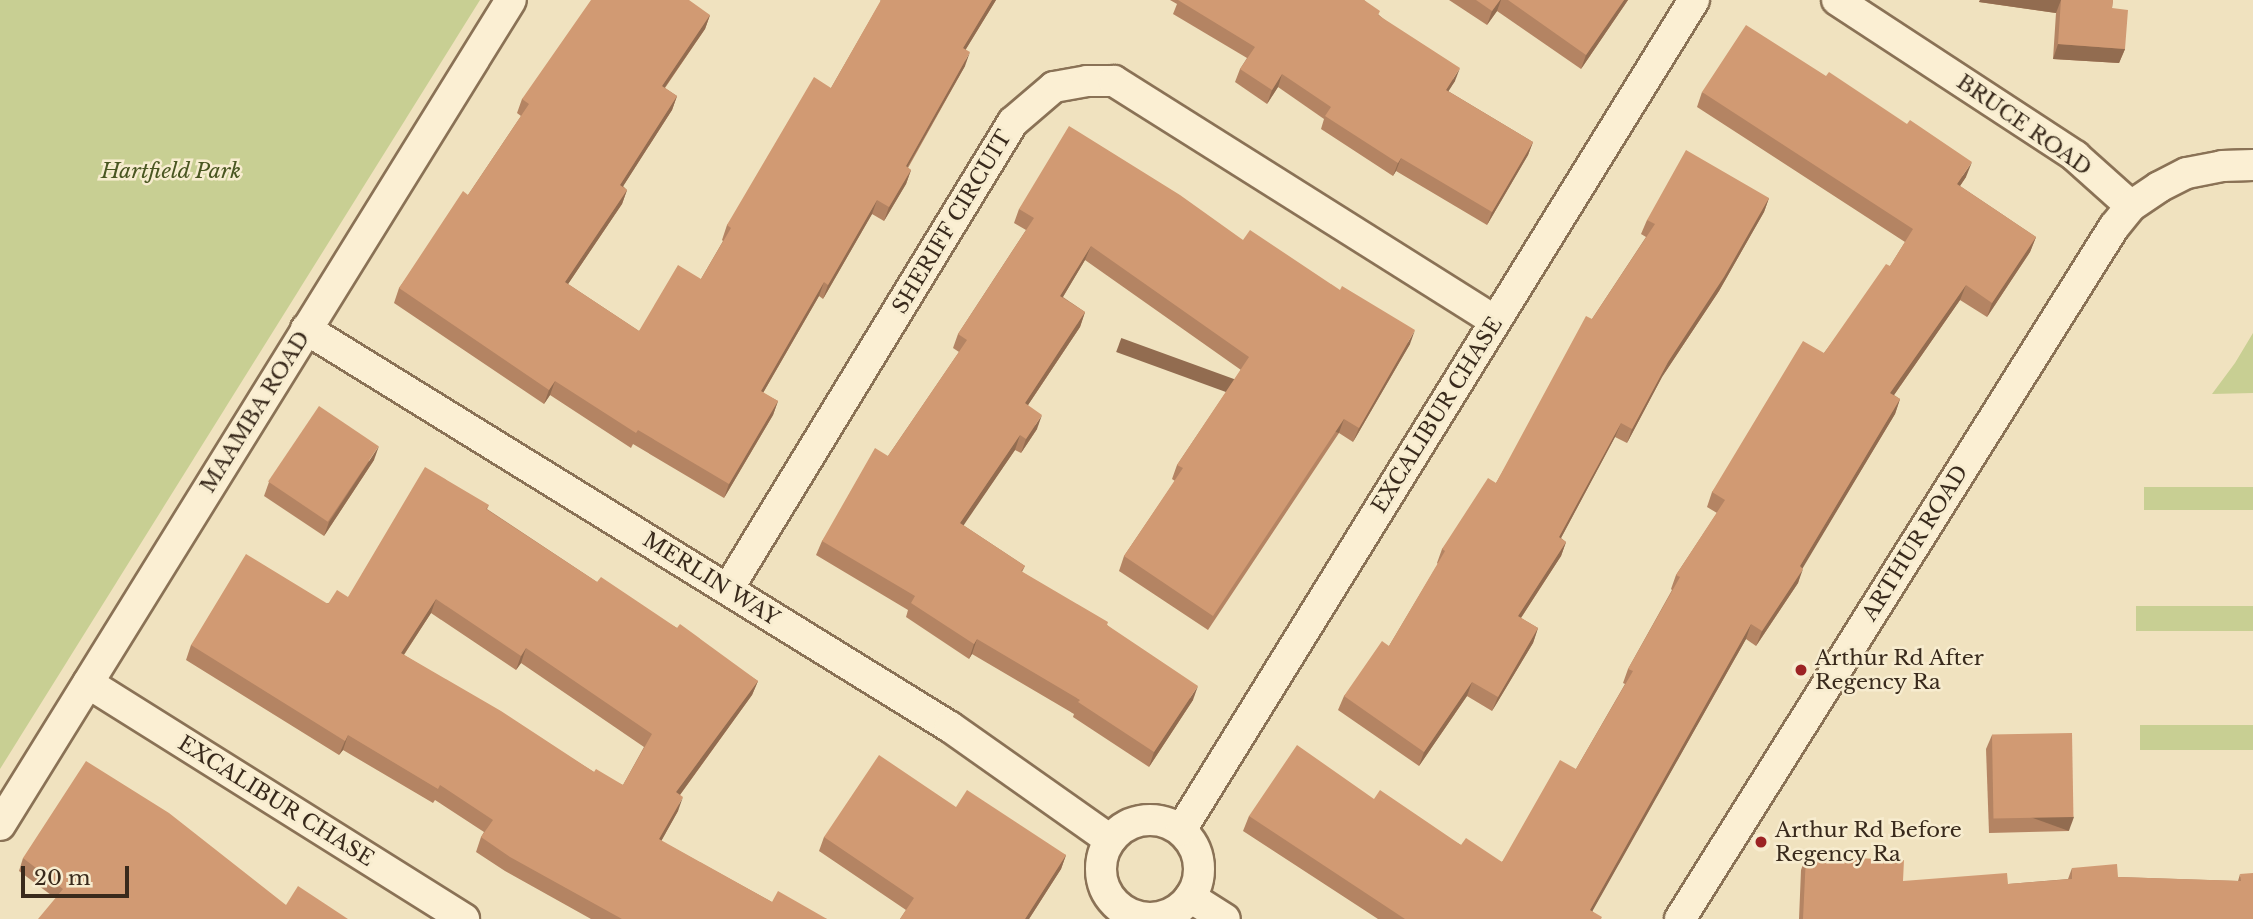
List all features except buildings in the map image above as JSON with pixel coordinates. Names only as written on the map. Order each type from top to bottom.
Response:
[{"type":"street","name":"MAAMBA ROAD","points":[[0,825],[511,0]]},
{"type":"street","name":"EXCALIBUR CHASE","points":[[1181,830],[1694,0]]},
{"type":"street","name":"BRUCE ROAD","points":[[1837,0],[2075,156],[2131,206]]},
{"type":"street","name":"SHERIFF CIRCUIT","points":[[728,589],[1013,122],[1054,87],[1087,81],[1114,81],[1495,320]]},
{"type":"street","points":[[2131,206],[2159,187],[2188,173],[2222,166],[2253,165]]},
{"type":"street","name":"ARTHUR ROAD","points":[[1680,919],[2103,241],[2131,206]]},
{"type":"street","name":"MERLIN WAY","points":[[306,329],[950,727],[1110,840]]},
{"type":"street","name":"EXCALIBUR CHASE","points":[[88,683],[464,919]]},
{"type":"street","points":[[1143,820],[1163,821],[1181,830],[1193,844],[1199,862],[1198,880],[1191,897],[1176,911],[1157,918],[1116,913],[1102,876],[1102,857],[1110,840],[1124,826],[1143,820]]},
{"type":"street","points":[[1191,897],[1225,919]]},
{"type":"green space","name":"Hartfield Park","points":[[0,0],[480,0],[0,769]]},
{"type":"green space","points":[[2253,333],[2253,393],[2212,394],[2235,363]]},
{"type":"green space","points":[[2144,487],[2253,487],[2253,510],[2144,510]]},
{"type":"green space","points":[[2136,606],[2253,606],[2253,631],[2136,631]]},
{"type":"green space","points":[[2140,725],[2253,725],[2253,750],[2140,750]]},
{"type":"place","name":"Arthur Rd After Regency Ra","points":[[1801,670]]},
{"type":"place","name":"Arthur Rd Before Regency Ra","points":[[1761,842]]}]
